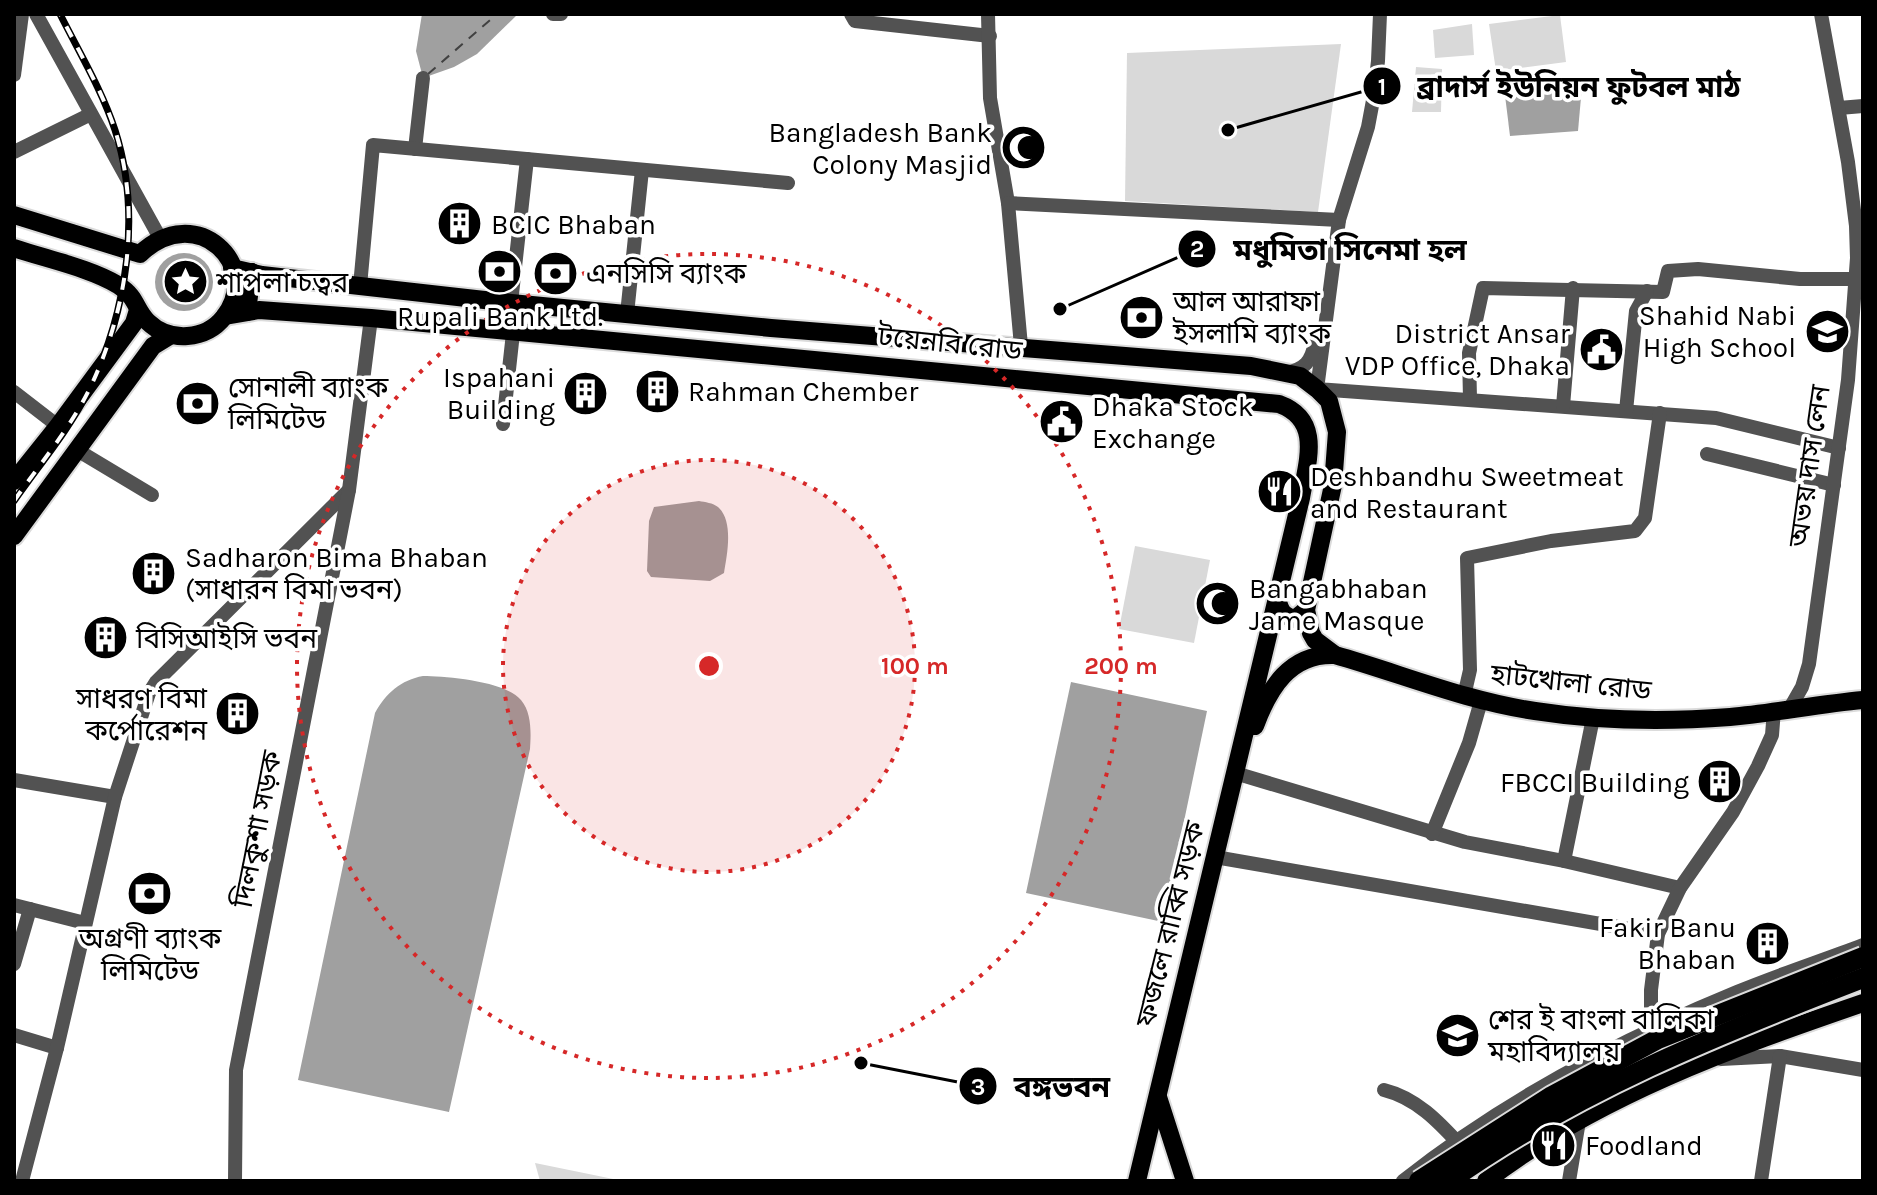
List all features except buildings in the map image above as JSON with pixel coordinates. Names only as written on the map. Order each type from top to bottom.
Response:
[{"type":"highway","points":[[1419,1181],[1552,1096],[1658,1039],[1863,957]]},
{"type":"highway","points":[[1449,1181],[1545,1120],[1616,1080],[1678,1051],[1863,978]]},
{"type":"main road","points":[[14,215],[140,254],[160,238],[175,233],[206,237],[219,246],[232,268],[235,291],[225,316],[202,333],[188,337],[171,335],[148,322],[136,303],[116,284],[14,248]]},
{"type":"main road","name":"টয়েনবি রোড","points":[[232,268],[511,303],[771,328],[1251,366],[1300,376],[1317,389]]},
{"type":"main road","points":[[247,312],[252,272]]},
{"type":"main road","points":[[14,481],[134,323],[136,303]]},
{"type":"main road","name":"টয়েনবি রোড","points":[[225,316],[259,310],[371,318],[886,365],[1279,404],[1292,409],[1301,418],[1310,448],[1301,498],[1235,773]]},
{"type":"main road","points":[[14,536],[153,346],[171,335]]},
{"type":"main road","points":[[1317,389],[1329,401],[1334,413],[1336,453],[1329,507],[1306,610],[1315,640],[1335,655]]},
{"type":"main road","points":[[1277,598],[1280,610],[1287,617],[1295,619],[1306,610]]},
{"type":"main road","points":[[1235,773],[1260,711],[1279,677],[1310,658],[1335,655]]},
{"type":"main road","name":"হাটখোলা রোড","points":[[1335,655],[1472,699],[1593,718],[1665,721],[1863,700]]},
{"type":"main road","name":"ফজলে রাব্বি সড়ক","points":[[1137,1181],[1235,773]]},
{"type":"main road","points":[[1488,1179],[1579,1121],[1659,1079],[1863,1003]]},
{"type":"main road","points":[[1157,1095],[1185,1181]]},
{"type":"street","points":[[14,75],[22,14]]},
{"type":"street","points":[[36,14],[89,115],[160,238]]},
{"type":"street","points":[[553,14],[561,14]]},
{"type":"street","points":[[851,14],[855,21],[990,36]]},
{"type":"street","points":[[988,14],[990,98],[1008,203],[1021,346]]},
{"type":"street","points":[[1380,14],[1378,61],[1368,127],[1339,220],[1317,389],[1716,418],[1839,448]]},
{"type":"street","name":"অভয় দাস লেন","points":[[1659,1079],[1651,1031],[1651,990],[1658,934],[1680,888],[1694,872],[1742,797],[1782,709],[1802,687],[1809,664],[1848,380],[1856,226],[1839,108],[1821,14]]},
{"type":"street","points":[[415,149],[423,78]]},
{"type":"street","points":[[1839,108],[1863,106]]},
{"type":"street","points":[[14,152],[89,115]]},
{"type":"street","points":[[360,286],[373,145],[788,183]]},
{"type":"street","points":[[511,303],[527,159]]},
{"type":"street","points":[[627,314],[642,170]]},
{"type":"street","points":[[1008,203],[1339,220]]},
{"type":"street","points":[[1470,399],[1469,353],[1483,288],[1663,292],[1668,271],[1698,269],[1800,279],[1855,279]]},
{"type":"street","points":[[1563,406],[1573,288]]},
{"type":"street","points":[[1626,411],[1636,311],[1647,291]]},
{"type":"street","points":[[1285,373],[1301,370],[1311,359],[1320,310],[1329,296]]},
{"type":"street","name":"দিলকুশা সড়ক","points":[[235,1181],[236,1070],[349,490],[371,318]]},
{"type":"street","points":[[503,424],[513,333]]},
{"type":"street","points":[[14,392],[58,426]]},
{"type":"street","points":[[1432,834],[1469,743],[1472,699],[1467,558],[1551,541],[1635,531],[1645,518],[1660,413]]},
{"type":"street","points":[[77,450],[152,495]]},
{"type":"street","points":[[1707,454],[1834,485]]},
{"type":"street","points":[[18,1181],[57,1048],[115,797],[149,693],[156,682],[349,490]]},
{"type":"street","points":[[1564,861],[1593,718]]},
{"type":"street","points":[[1235,773],[1432,834],[1680,888]]},
{"type":"street","points":[[14,780],[115,797]]},
{"type":"street","points":[[1215,857],[1658,934]]},
{"type":"street","points":[[14,905],[85,923]]},
{"type":"street","points":[[14,964],[30,909]]},
{"type":"street","points":[[1403,1181],[1456,1140],[1571,1072],[1740,991],[1863,945]]},
{"type":"street","points":[[14,1035],[57,1048]]},
{"type":"street","points":[[1712,1059],[1780,1056],[1863,1070]]},
{"type":"street","points":[[1761,1181],[1780,1056]]},
{"type":"street","points":[[1384,1090],[1401,1094],[1435,1118],[1488,1179]]},
{"type":"street","points":[[1569,1181],[1579,1121]]},
{"type":"shaded area","points":[[422,14],[518,14],[477,54],[454,67],[423,78],[416,51]]},
{"type":"shaded area","points":[[1560,15],[1566,62],[1496,71],[1489,24]]},
{"type":"shaded area","points":[[1472,24],[1474,55],[1435,58],[1433,30]]},
{"type":"shaded area","points":[[1341,44],[1318,212],[1125,201],[1127,53]]},
{"type":"shaded area","points":[[1416,67],[1442,69],[1441,112],[1412,112]]},
{"type":"shaded area","points":[[1568,77],[1582,86],[1578,131],[1510,136],[1504,87]]},
{"type":"shaded area","name":"শাপলা চত্বর","points":[[184,253],[205,261],[213,282],[205,303],[184,311],[163,303],[155,282],[163,261]]},
{"type":"shaded area","points":[[699,501],[718,507],[726,521],[728,538],[724,573],[710,581],[651,577],[647,571],[649,521],[654,507]]},
{"type":"shaded area","points":[[1135,546],[1210,560],[1194,643],[1119,629]]},
{"type":"shaded area","points":[[423,676],[475,681],[502,688],[525,705],[530,730],[530,749],[449,1112],[298,1080],[375,713],[395,688]]},
{"type":"shaded area","points":[[1071,682],[1207,711],[1163,922],[1026,893]]},
{"type":"shaded area","points":[[535,1163],[623,1181],[540,1181]]},
{"type":"ferry route","points":[[428,74],[497,14]]},
{"type":"railway","points":[[14,501],[63,433],[89,390],[113,328],[126,262],[128,195],[115,130],[97,86],[60,14]]},
{"type":"place","name":"ব্রাদার্স ইউনিয়ন ফুটবল মাঠ","points":[[1228,130]]},
{"type":"place","name":"Bangladesh Bank Colony Masjid","points":[[1023,148]]},
{"type":"place","name":"BCIC Bhaban","points":[[460,224]]},
{"type":"place","name":"Rupali Bank Ltd.","points":[[500,272]]},
{"type":"place","name":"এনসিসি ব্যাংক","points":[[555,273]]},
{"type":"place","name":"শাপলা চত্বর","points":[[185,282]]},
{"type":"place","name":"মধুমিতা সিনেমা হল","points":[[1060,309]]},
{"type":"place","name":"আল আরাফা ইসলামি ব্যাংক","points":[[1142,317]]},
{"type":"place","name":"Shahid Nabi High School","points":[[1827,331]]},
{"type":"place","name":"District Ansar VDP Office, Dhaka","points":[[1601,349]]},
{"type":"place","name":"Rahman Chember","points":[[657,391]]},
{"type":"place","name":"Ispahani Building","points":[[586,393]]},
{"type":"place","name":"সোনালী ব্যাংক লিমিটেড","points":[[197,403]]},
{"type":"place","name":"Dhaka Stock Exchange","points":[[1061,422]]},
{"type":"place","name":"Deshbandhu Sweetmeat and Restaurant","points":[[1279,492]]},
{"type":"place","name":"Sadharon Bima Bhaban (সাধারন বিমা ভবন)","points":[[154,573]]},
{"type":"place","name":"Bangabhaban Jame Masque","points":[[1218,604]]},
{"type":"place","name":"বিসিআইসি ভবন","points":[[105,638]]},
{"type":"place","name":"সাধরণ বিমা কর্পোরেশন","points":[[238,714]]},
{"type":"place","name":"FBCCI Building","points":[[1720,782]]},
{"type":"place","name":"অগ্রণী ব্যাংক লিমিটেড","points":[[150,893]]},
{"type":"place","name":"Fakir Banu Bhaban","points":[[1767,943]]},
{"type":"place","name":"শের ই বাংলা বালিকা মহাবিদ্যালয়","points":[[1457,1035]]},
{"type":"place","name":"বঙ্গভবন","points":[[861,1063]]},
{"type":"place","name":"Foodland","points":[[1554,1145]]}]
